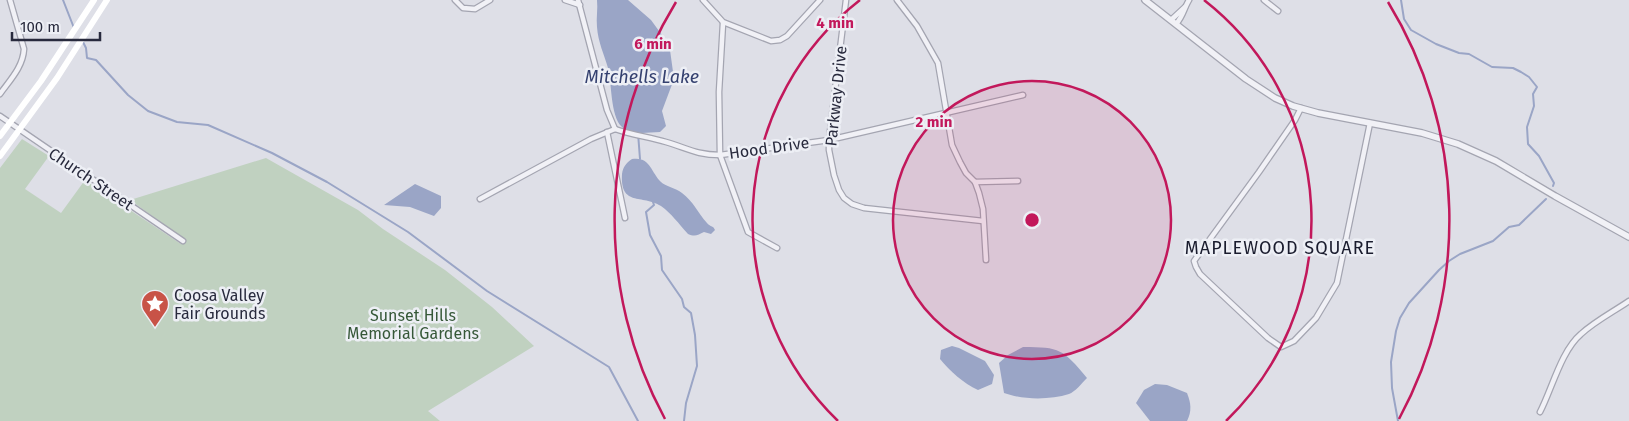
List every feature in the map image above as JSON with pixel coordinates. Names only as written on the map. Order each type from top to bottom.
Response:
[{"type":"main road","points":[[0,136],[45,74],[94,0]]},
{"type":"main road","points":[[0,156],[57,78],[107,0]]},
{"type":"street","points":[[0,94],[18,69],[24,49],[10,0]]},
{"type":"street","points":[[455,0],[463,8],[476,9],[490,0]]},
{"type":"street","points":[[480,199],[591,139],[615,129],[607,110],[579,3],[565,0]]},
{"type":"street","points":[[703,0],[723,22],[771,41],[780,40],[800,23],[820,0]]},
{"type":"street","name":"Parkway Drive","points":[[846,0],[829,140],[829,150],[839,190],[844,198],[852,204],[864,208],[983,222]]},
{"type":"street","points":[[897,0],[917,26],[938,63],[952,145],[966,173],[975,182],[983,209],[986,260]]},
{"type":"street","points":[[1145,0],[1257,87],[1275,98],[1301,108],[1434,136],[1483,154],[1629,237]]},
{"type":"street","points":[[1176,24],[1181,19],[1189,0]]},
{"type":"street","points":[[1264,0],[1278,11]]},
{"type":"street","points":[[1171,20],[1185,7]]},
{"type":"street","points":[[723,22],[719,92],[720,155],[748,232],[776,248]]},
{"type":"street","name":"Hood Drive","points":[[615,129],[628,134],[666,142],[702,155],[720,155],[829,140],[1023,95]]},
{"type":"street","points":[[1301,108],[1295,120],[1259,172],[1194,260],[1200,274],[1268,338],[1281,347],[1294,341],[1316,318],[1337,283],[1370,123]]},
{"type":"street","name":"Church Street","points":[[0,116],[183,241]]},
{"type":"street","points":[[607,132],[625,218]]},
{"type":"street","points":[[975,182],[1018,181]]},
{"type":"street","points":[[1540,412],[1555,376],[1568,351],[1580,334],[1629,301]]},
{"type":"green space","name":"Coosa Valley Fair Grounds","points":[[22,139],[49,156],[25,189],[61,213],[85,180],[181,244],[186,240],[130,200],[266,158],[358,210],[445,270],[492,307],[534,346],[428,411],[440,421],[0,421],[0,168]]},
{"type":"water","name":"Mitchells Lake","points":[[597,0],[628,0],[651,20],[667,42],[674,79],[662,111],[666,126],[660,132],[630,132],[618,122],[613,107],[608,68],[598,32]]},
{"type":"water","points":[[632,159],[646,162],[661,182],[686,196],[707,223],[715,230],[711,234],[704,232],[696,235],[688,234],[672,215],[661,206],[628,195],[622,184],[622,174],[625,165]]},
{"type":"water","points":[[415,184],[441,196],[441,208],[434,216],[410,207],[384,205]]},
{"type":"water","points":[[952,346],[985,361],[994,375],[992,384],[978,390],[952,372],[940,359],[941,350]]},
{"type":"water","points":[[1023,347],[1053,349],[1060,352],[1066,355],[1087,378],[1074,391],[1062,396],[1028,398],[1004,393],[999,363],[1008,355]]},
{"type":"water","points":[[1155,384],[1167,385],[1187,393],[1190,414],[1187,421],[1150,421],[1136,403],[1144,390]]},
{"type":"waterway","points":[[63,0],[74,28]]},
{"type":"waterway","points":[[1401,0],[1404,19],[1411,30],[1436,44],[1459,53],[1469,54],[1492,67],[1513,68],[1529,77],[1537,87],[1533,94],[1534,106],[1527,127],[1528,144],[1539,156],[1554,183],[1553,186]]},
{"type":"waterway","points":[[83,42],[87,58],[96,60],[128,95],[148,111],[177,122],[208,125],[272,153],[327,182],[408,232],[487,291],[609,367],[638,421]]},
{"type":"waterway","points":[[638,133],[640,159]]},
{"type":"waterway","points":[[1398,421],[1392,388],[1391,362],[1396,331],[1400,318],[1409,303],[1449,261],[1460,254],[1493,241],[1509,227],[1519,225],[1546,199]]},
{"type":"waterway","points":[[653,202],[654,205],[646,212],[650,235],[661,256],[662,270],[682,299],[684,307],[691,313],[695,335],[697,366],[686,403],[684,421]]},
{"type":"place","name":"Coosa Valley Fair Grounds","points":[[155,328]]},
{"type":"district","name":"MAPLEWOOD SQUARE","points":[[1280,248]]},
{"type":"park label","name":"Sunset Hills Memorial Gardens","points":[[413,324]]}]
